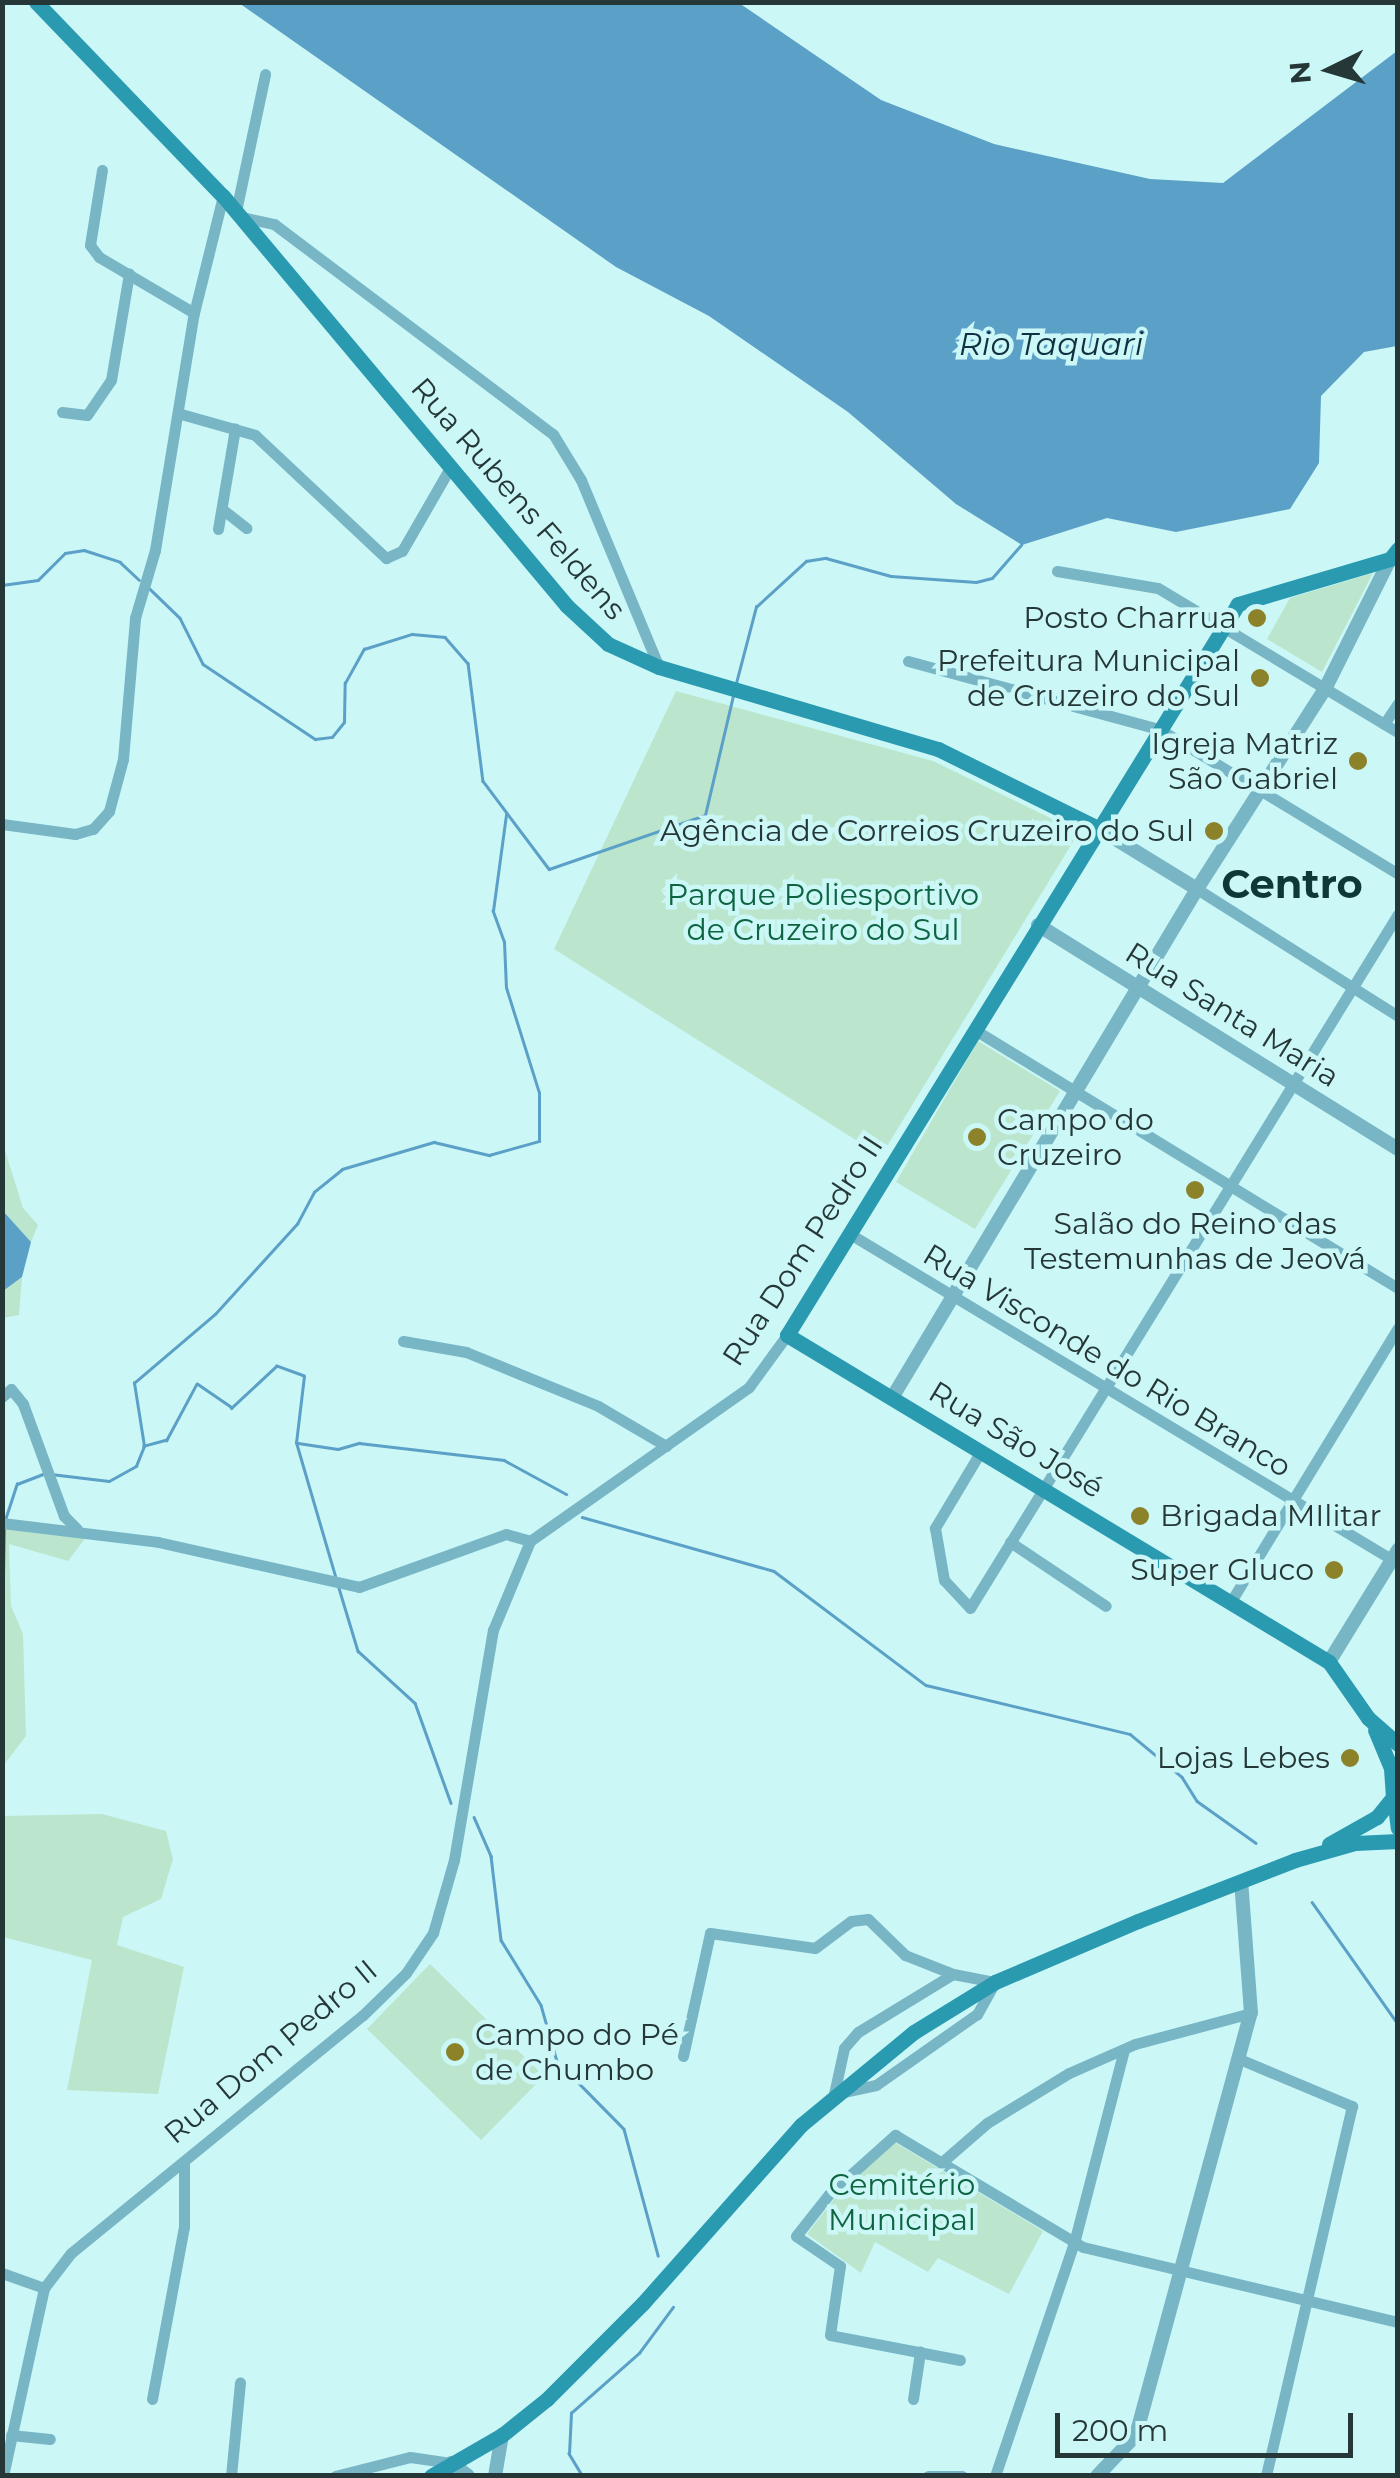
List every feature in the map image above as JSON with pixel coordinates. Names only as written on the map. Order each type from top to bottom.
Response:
[{"type":"main road","name":"Rua Rubens Feldens","points":[[36,2],[223,196],[567,606],[608,644],[658,667],[951,754],[1096,827]]},
{"type":"main road","name":"Rua Dom Pedro II","points":[[787,1334],[1222,627],[1246,598],[1394,554]]},
{"type":"main road","name":"Rua São José","points":[[787,1334],[1330,1662],[1368,1718],[1398,1744]]},
{"type":"main road","points":[[1368,1718],[1388,1754],[1398,1828]]},
{"type":"main road","points":[[431,2476],[502,2435],[594,2355],[834,2094],[996,1982],[1295,1860],[1359,1829],[1396,1793]]},
{"type":"main road","points":[[1295,1860],[1355,1844],[1398,1842]]},
{"type":"street","points":[[265,74],[239,214],[274,224],[553,434],[581,480],[658,667]]},
{"type":"street","points":[[102,170],[90,244],[129,274],[194,312]]},
{"type":"street","points":[[2,824],[64,835],[103,822],[123,759],[135,618],[146,586],[181,414],[194,312],[223,196]]},
{"type":"street","points":[[62,412],[87,415],[112,380],[129,274]]},
{"type":"street","points":[[181,414],[255,435],[386,558],[402,551],[450,468]]},
{"type":"street","points":[[218,529],[235,428]]},
{"type":"street","points":[[222,508],[246,528]]},
{"type":"street","points":[[892,1398],[1196,889],[1326,687],[1394,554]]},
{"type":"street","points":[[1058,571],[1158,588],[1398,732]]},
{"type":"street","points":[[908,661],[1159,728],[1398,874]]},
{"type":"street","points":[[1384,724],[1398,703]]},
{"type":"street","points":[[1096,827],[1398,1016]]},
{"type":"street","points":[[982,1451],[935,1528],[944,1580],[970,1608],[1101,1386],[1398,914]]},
{"type":"street","name":"Rua Santa Maria","points":[[1038,925],[1398,1149]]},
{"type":"street","points":[[975,1030],[1398,1288]]},
{"type":"street","name":"Rua Visconde do Rio Branco","points":[[850,1234],[1293,1502],[1394,1554]]},
{"type":"street","points":[[1230,1603],[1398,1328]]},
{"type":"street","name":"Rua Dom Pedro II","points":[[4,2476],[44,2288],[71,2253],[363,2016],[406,1973],[432,1933],[454,1860],[493,1630],[530,1541],[749,1388],[787,1334]]},
{"type":"street","points":[[403,1341],[466,1352],[598,1406],[666,1446]]},
{"type":"street","points":[[2,1397],[12,1389],[23,1404],[64,1516],[80,1532]]},
{"type":"street","points":[[2,1523],[158,1542],[359,1587],[506,1534],[530,1541]]},
{"type":"street","points":[[1010,1542],[1106,1606]]},
{"type":"street","points":[[1330,1662],[1394,1554]]},
{"type":"street","points":[[1098,2476],[1136,2435],[1177,2270],[1251,2013],[1241,1881]]},
{"type":"street","points":[[683,2056],[710,1934],[815,1948],[852,1920],[868,1919],[904,1955],[953,1974],[996,1982],[977,2014],[932,2049],[876,2085],[834,2094],[844,2048],[858,2032],[953,1974]]},
{"type":"street","points":[[941,2162],[1029,2094],[1124,2049],[1251,2013]]},
{"type":"street","points":[[995,2476],[1074,2243],[1124,2049]]},
{"type":"street","points":[[1236,2058],[1352,2106],[1266,2476]]},
{"type":"street","points":[[960,2360],[830,2336],[840,2266],[796,2236],[829,2194],[895,2135],[1074,2243],[1398,2322]]},
{"type":"street","points":[[152,2399],[184,2228],[184,2163]]},
{"type":"street","points":[[2,2273],[44,2288]]},
{"type":"street","points":[[912,2400],[920,2352]]},
{"type":"street","points":[[231,2476],[240,2382]]},
{"type":"street","points":[[11,2435],[50,2439]]},
{"type":"street","points":[[494,2476],[502,2435]]},
{"type":"street","points":[[336,2476],[410,2457],[452,2463],[468,2476]]},
{"type":"street","points":[[928,2475],[962,2476]]},
{"type":"green space","points":[[1373,573],[1322,672],[1267,639],[1290,598]]},
{"type":"green space","name":"Parque Poliesportivo de Cruzeiro do Sul","points":[[676,691],[933,761],[1079,832],[881,1156],[554,949]]},
{"type":"green space","name":"Campo do Cruzeiro","points":[[978,1041],[1060,1091],[975,1229],[896,1182]]},
{"type":"green space","points":[[2,1141],[23,1208],[38,1225],[31,1242],[3,1211]]},
{"type":"green space","points":[[22,1277],[19,1315],[3,1318],[2,1291]]},
{"type":"green space","points":[[3,1527],[87,1536],[68,1561],[9,1544],[11,1606],[23,1634],[26,1736],[3,1766]]},
{"type":"green space","points":[[102,1814],[166,1831],[173,1859],[161,1899],[123,1917],[117,1945],[184,1967],[158,2094],[67,2090],[92,1960],[3,1937],[3,1816]]},
{"type":"green space","name":"Campo do Pé de Chumbo","points":[[430,1964],[544,2076],[481,2140],[367,2029]]},
{"type":"green space","name":"Cemitério Municipal","points":[[894,2142],[1043,2231],[1009,2294],[938,2258],[928,2272],[875,2242],[861,2273],[807,2234],[838,2194]]},
{"type":"water","name":"Rio Taquari","points":[[239,3],[739,3],[881,100],[994,144],[1150,179],[1223,183],[1397,51],[1397,346],[1364,352],[1321,396],[1319,463],[1290,509],[1176,532],[1107,518],[1022,545],[956,504],[848,412],[709,316],[616,267]]},
{"type":"water","points":[[3,1211],[31,1242],[22,1277],[3,1291]]},
{"type":"waterway","points":[[736,683],[756,607],[806,561],[826,558],[891,576],[976,582],[992,578],[1021,545]]},
{"type":"waterway","points":[[2,585],[38,580],[65,553],[84,550],[120,562],[139,580]]},
{"type":"waterway","points":[[149,588],[180,618],[203,664],[315,739],[332,737],[344,722],[345,683],[364,649],[412,634],[445,637],[468,663],[483,781],[549,869],[705,815],[733,696]]},
{"type":"waterway","points":[[335,1576],[296,1443],[304,1376],[277,1366],[232,1408],[197,1384],[167,1440],[144,1446],[134,1383],[215,1314],[297,1224],[314,1192],[342,1169],[434,1142],[489,1155],[539,1141],[539,1093],[506,988],[504,942],[493,911],[506,815]]},
{"type":"waterway","points":[[298,1443],[338,1449],[359,1443],[504,1460],[566,1494]]},
{"type":"waterway","points":[[51,1474],[109,1481],[136,1466],[144,1446]]},
{"type":"waterway","points":[[5,1520],[17,1484],[43,1474]]},
{"type":"waterway","points":[[582,1517],[774,1571],[926,1685],[1130,1734],[1182,1777],[1197,1801],[1256,1843]]},
{"type":"waterway","points":[[2,1625],[4,1527]]},
{"type":"waterway","points":[[339,1588],[358,1651],[415,1703],[451,1803]]},
{"type":"waterway","points":[[474,1817],[491,1856],[501,1940],[541,2005],[557,2061],[624,2129],[658,2255]]},
{"type":"waterway","points":[[1312,1902],[1398,2024]]},
{"type":"waterway","points":[[582,2476],[569,2454],[571,2413],[639,2353],[673,2307]]},
{"type":"place","name":"Posto Charrua","points":[[1257,618]]},
{"type":"place","name":"Prefeitura Municipal de Cruzeiro do Sul","points":[[1260,678]]},
{"type":"place","name":"Igreja Matriz São Gabriel","points":[[1358,761]]},
{"type":"place","name":"Agência de Correios Cruzeiro do Sul","points":[[1214,831]]},
{"type":"place","name":"Campo do Cruzeiro","points":[[977,1137]]},
{"type":"place","name":"Salão do Reino das Testemunhas de Jeová","points":[[1195,1190]]},
{"type":"place","name":"Brigada MIlitar","points":[[1140,1516]]},
{"type":"place","name":"Super Gluco","points":[[1334,1570]]},
{"type":"place","name":"Lojas Lebes","points":[[1350,1758]]},
{"type":"place","name":"Campo do Pé de Chumbo","points":[[455,2052]]},
{"type":"district","name":"Centro","points":[[1292,884]]}]
